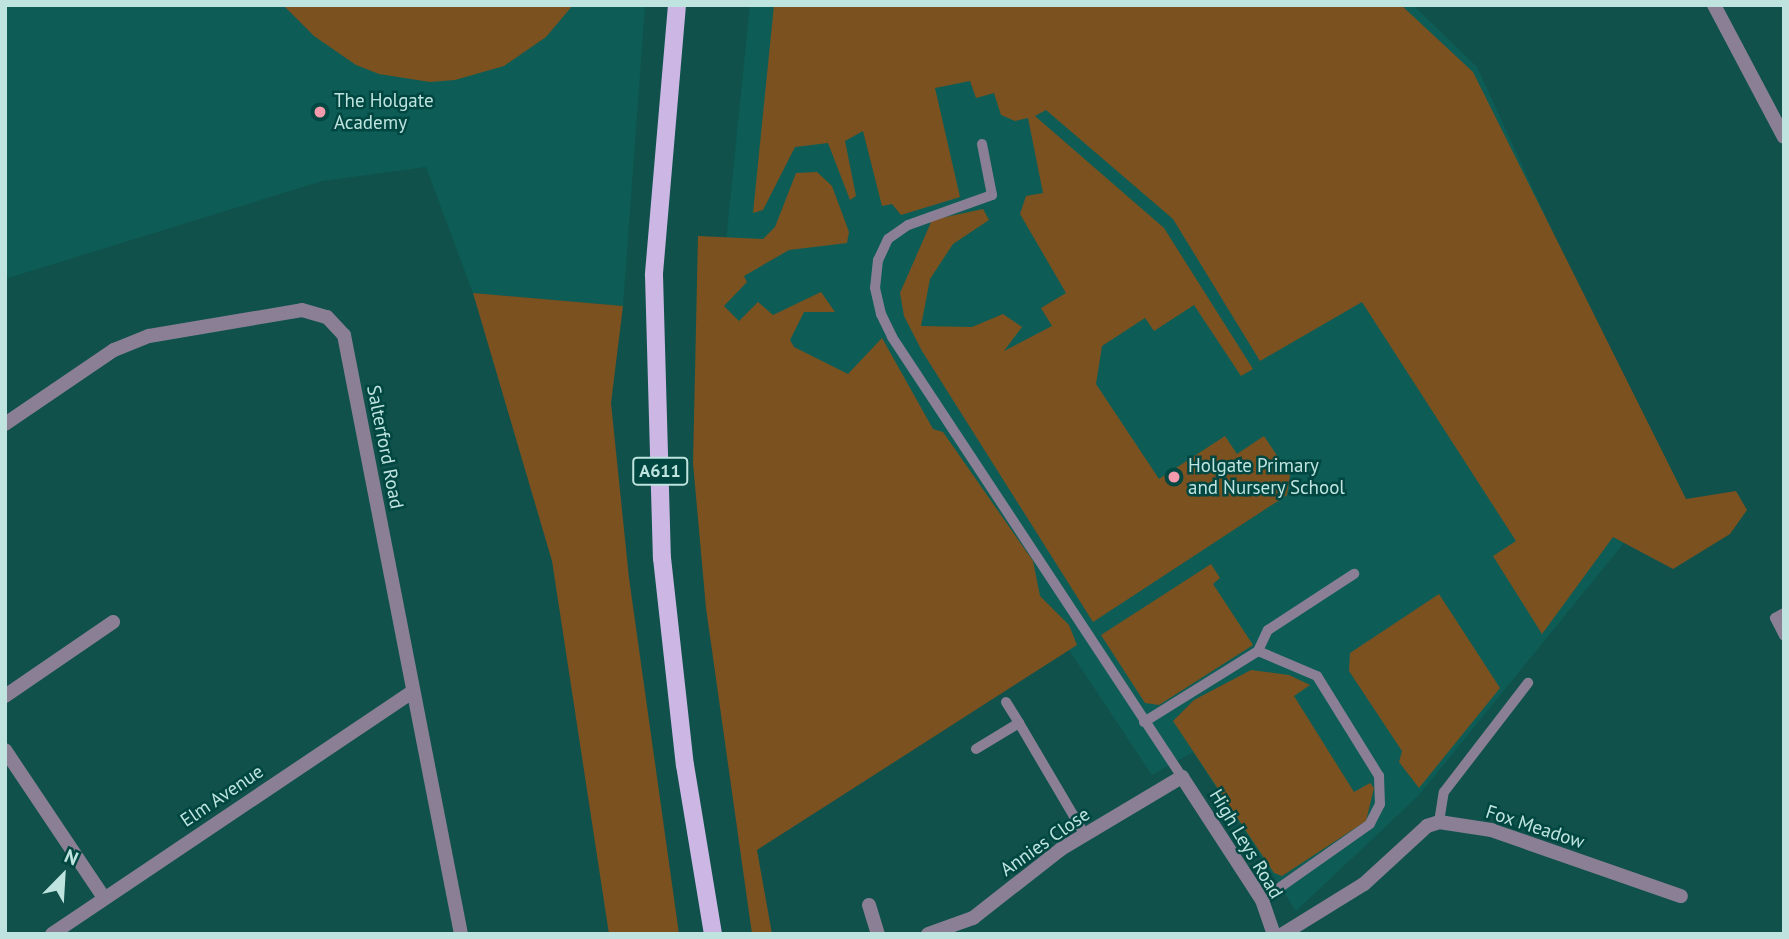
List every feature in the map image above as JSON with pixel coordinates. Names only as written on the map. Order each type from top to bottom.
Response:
[{"type":"main road","name":"A611","points":[[677,5],[654,275],[662,545],[685,765],[713,934]]},
{"type":"street","points":[[1714,5],[1784,137]]},
{"type":"street","name":"Salterford Road","points":[[5,424],[134,341],[302,310],[327,317],[344,335],[460,934]]},
{"type":"street","points":[[5,696],[113,622]]},
{"type":"street","name":"Elm Avenue","points":[[52,934],[413,691]]},
{"type":"street","points":[[5,750],[104,898]]},
{"type":"street","name":"High Leys Road","points":[[1182,777],[1262,900],[1274,934]]},
{"type":"street","name":"Annies Close","points":[[929,934],[973,918],[1085,835],[1182,777]]},
{"type":"street","points":[[1283,934],[1364,884],[1427,826],[1439,822]]},
{"type":"street","name":"Fox Meadow","points":[[1439,822],[1491,830],[1681,896]]},
{"type":"street","points":[[869,905],[878,934]]},
{"type":"lane","points":[[982,144],[992,195],[908,225],[888,239],[878,260],[875,288],[881,314],[1182,777]]},
{"type":"lane","points":[[1144,722],[1258,651],[1268,629],[1353,574]]},
{"type":"lane","points":[[1784,613],[1775,618],[1784,636]]},
{"type":"lane","points":[[1258,651],[1317,676],[1379,776],[1380,804],[1370,824],[1262,900]]},
{"type":"lane","points":[[1439,822],[1444,792],[1528,683]]},
{"type":"lane","points":[[1006,702],[1085,835]]},
{"type":"lane","points":[[976,749],[1019,723]]},
{"type":"shaded area","name":"The Holgate Academy","points":[[5,5],[645,5],[623,306],[473,293],[426,167],[322,181],[5,279]]},
{"type":"shaded area","points":[[283,5],[573,5],[546,37],[504,66],[455,80],[430,82],[379,74],[356,65],[314,36]]},
{"type":"shaded area","name":"Holgate Primary and Nursery School","points":[[750,5],[1413,5],[1477,67],[1568,265],[1613,410],[1623,544],[1419,795],[1296,911],[1193,752],[1152,775],[1069,650],[810,813],[716,341]]},
{"type":"shaded area","points":[[774,5],[1401,5],[1473,72],[1686,499],[1736,491],[1747,510],[1730,534],[1673,569],[1613,537],[1542,634],[1493,556],[1516,541],[1362,302],[1260,361],[1173,219],[1046,110],[1035,116],[1164,228],[1253,369],[1241,376],[1194,305],[1154,331],[1145,318],[1102,346],[1096,384],[1159,479],[1225,436],[1237,454],[1264,436],[1290,475],[1287,495],[1093,622],[922,351],[904,316],[900,293],[932,220],[983,209],[989,220],[953,244],[930,279],[921,326],[972,327],[1003,314],[1022,327],[1004,351],[1052,326],[1041,308],[1066,293],[1020,214],[1026,196],[1043,193],[1028,118],[1015,121],[1001,115],[994,93],[976,98],[970,81],[935,88],[960,197],[901,215],[892,204],[882,206],[863,131],[845,141],[856,196],[850,200],[828,143],[795,147],[763,210],[753,213]]},
{"type":"shaded area","points":[[817,172],[832,186],[849,232],[847,243],[789,250],[744,276],[747,282],[724,306],[739,321],[758,302],[773,315],[821,292],[835,312],[804,312],[790,340],[794,347],[848,374],[882,338],[933,429],[943,432],[1033,561],[1040,596],[1069,625],[1077,645],[757,850],[772,934],[752,934],[706,608],[693,463],[698,236],[763,239],[775,227],[796,173]]},
{"type":"shaded area","points":[[473,293],[623,306],[611,403],[629,578],[679,934],[609,934],[552,561]]},
{"type":"shaded area","points":[[1211,564],[1220,578],[1213,584],[1253,645],[1159,705],[1145,703],[1101,635]]},
{"type":"shaded area","points":[[1439,594],[1500,688],[1419,788],[1399,762],[1402,751],[1349,671],[1350,653]]},
{"type":"shaded area","points":[[1251,670],[1289,675],[1310,685],[1294,696],[1354,792],[1370,783],[1374,788],[1366,821],[1282,876],[1274,873],[1173,721],[1194,700]]},
{"type":"place","name":"The Holgate Academy","points":[[320,112]]},
{"type":"place","name":"Holgate Primary and Nursery School","points":[[1174,477]]}]
